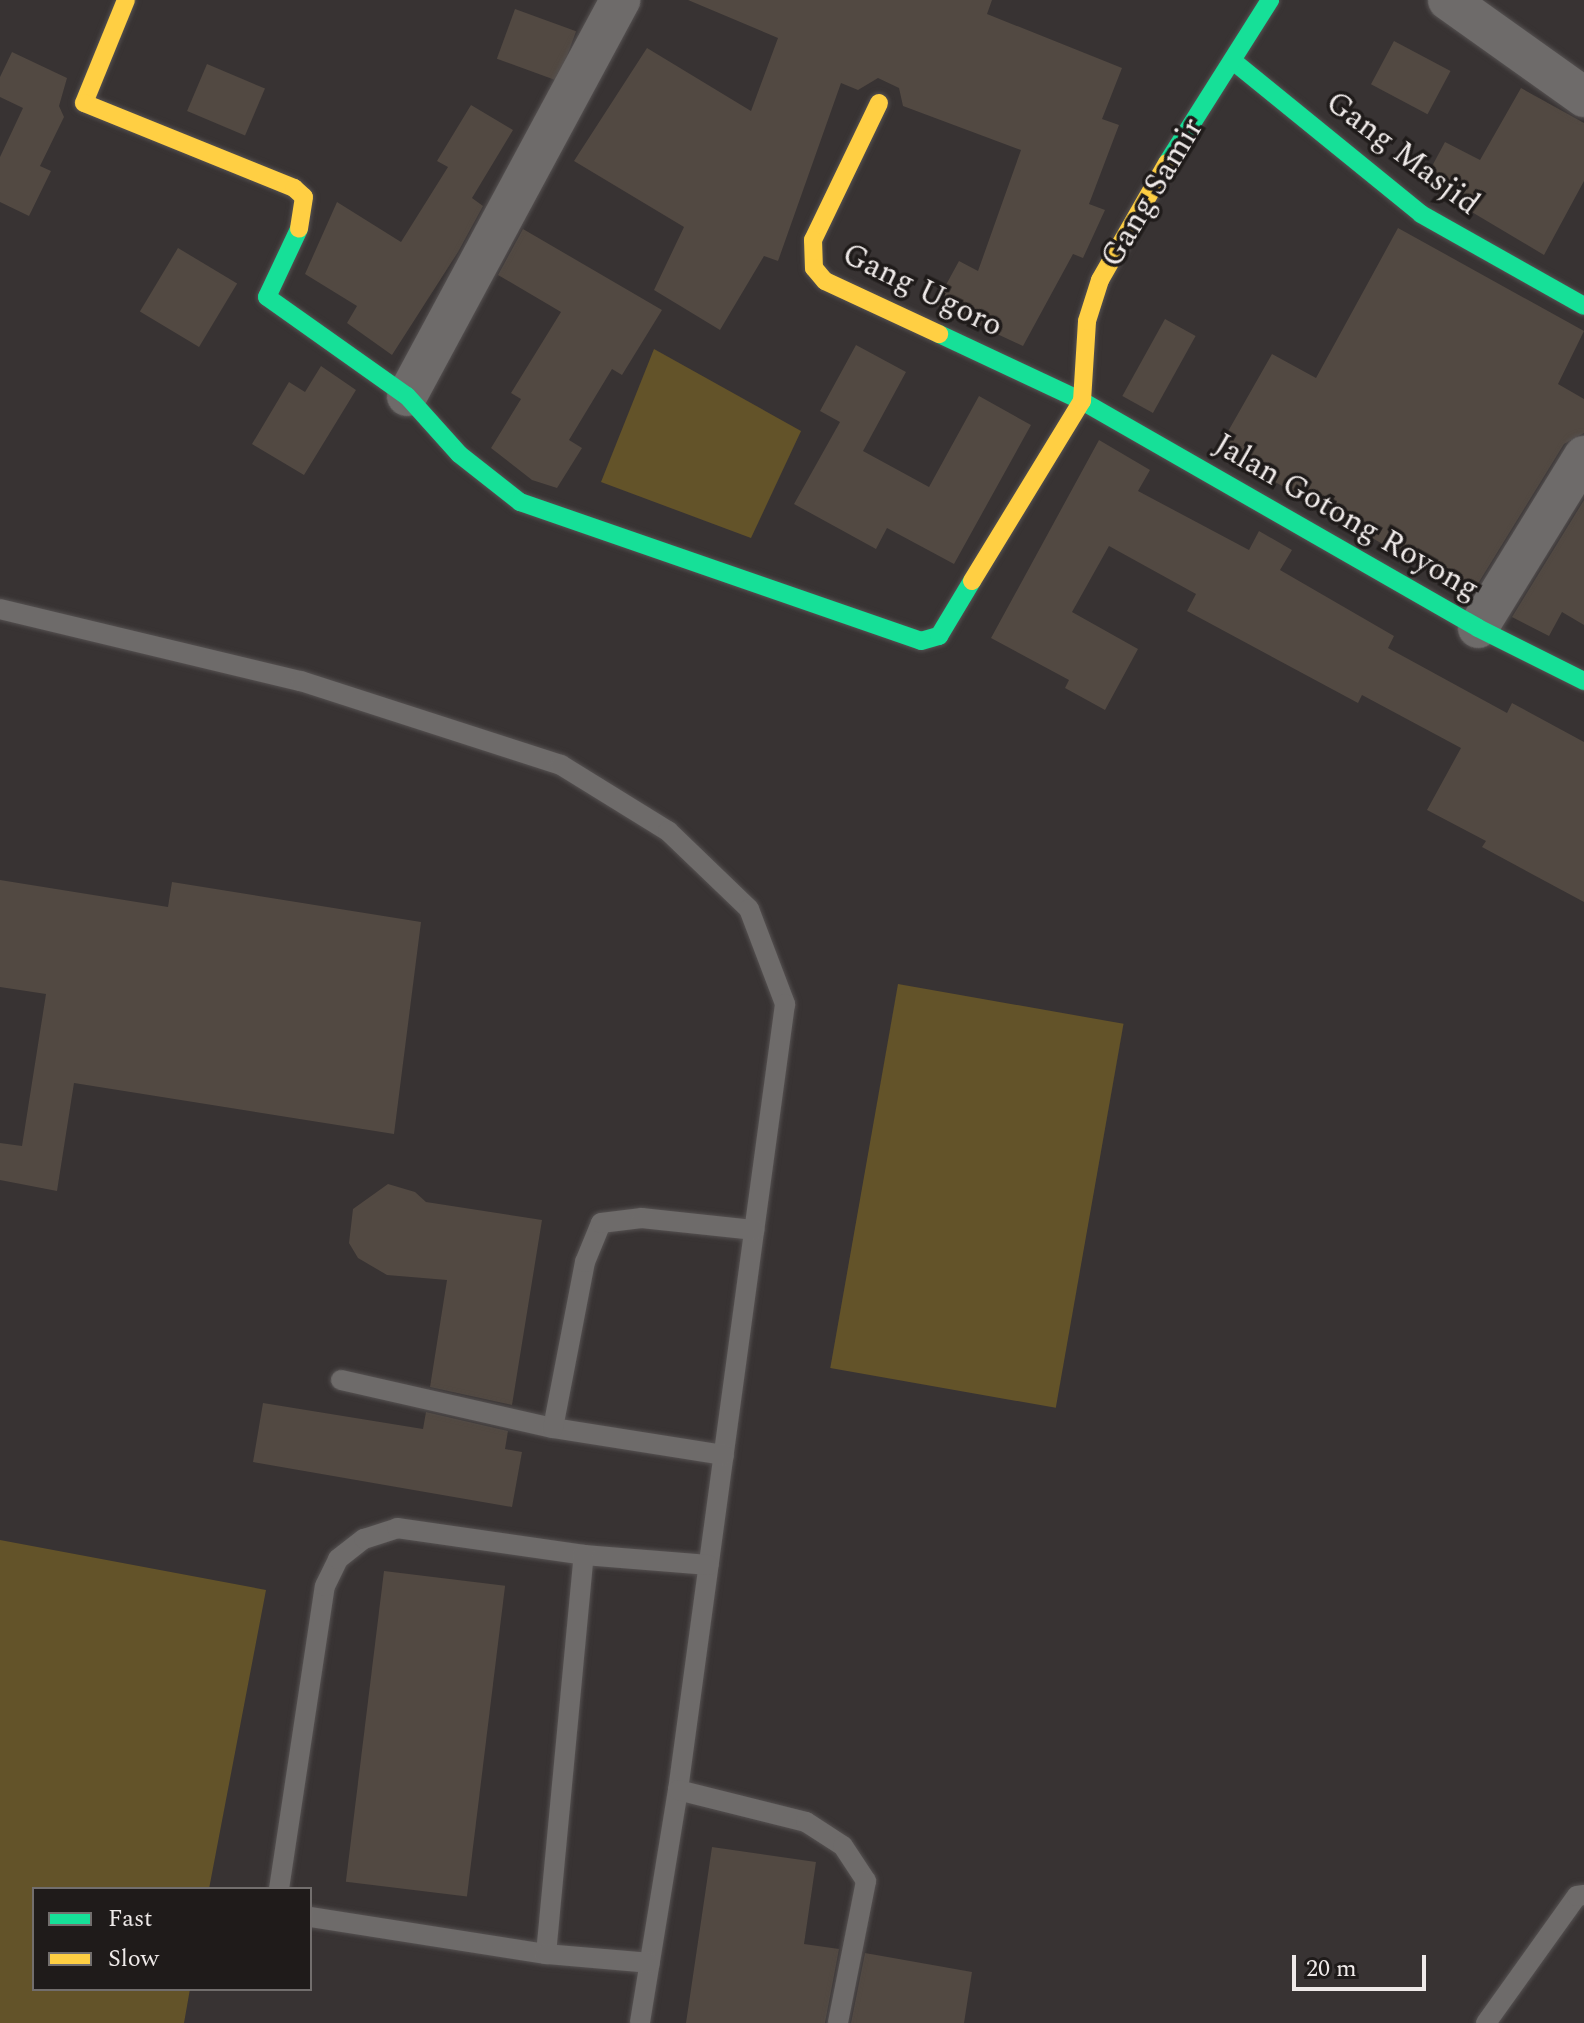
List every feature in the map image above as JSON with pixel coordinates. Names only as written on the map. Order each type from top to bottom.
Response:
[{"type":"street","points":[[126,0],[84,103],[294,188],[304,197],[305,216],[267,297],[407,396],[459,454],[520,502],[921,641],[939,636],[1082,401]]},
{"type":"street","points":[[407,396],[620,0]]},
{"type":"street","name":"Gang Samir","points":[[1082,401],[1087,321],[1100,280],[1121,237],[1270,0]]},
{"type":"street","points":[[1448,0],[1584,97]]},
{"type":"street","name":"Gang Masjid","points":[[1233,61],[1421,214],[1584,306]]},
{"type":"street","name":"Gang Ugoro","points":[[879,103],[813,240],[814,268],[825,281],[1082,401]]},
{"type":"street","name":"Jalan Gotong Royong","points":[[1082,401],[1478,628],[1584,681]]},
{"type":"street","points":[[1478,628],[1584,456]]},
{"type":"lane","points":[[0,609],[301,681],[561,765],[668,831],[749,909],[785,1004],[678,1790],[640,2023]]},
{"type":"lane","points":[[553,1428],[585,1262],[601,1223],[642,1218],[754,1230]]},
{"type":"lane","points":[[341,1380],[553,1428],[724,1455]]},
{"type":"lane","points":[[279,1887],[325,1586],[338,1559],[364,1539],[397,1528],[584,1555],[709,1565]]},
{"type":"lane","points":[[546,1954],[584,1555]]},
{"type":"lane","points":[[678,1790],[806,1822],[843,1846],[866,1881],[838,2023]]},
{"type":"lane","points":[[1486,2023],[1577,1896],[1584,1895]]},
{"type":"lane","points":[[312,1917],[546,1954],[650,1963]]},
{"type":"shaded area","points":[[654,349],[801,431],[751,538],[601,482]]},
{"type":"shaded area","points":[[898,984],[1124,1024],[1056,1408],[830,1368]]},
{"type":"shaded area","points":[[0,1540],[266,1590],[209,1887],[32,1887],[32,1991],[190,1991],[184,2023],[0,2023]]},
{"type":"building","points":[[688,0],[992,0],[987,14],[1122,68],[1102,119],[1119,125],[1089,204],[1105,210],[1083,258],[1073,254],[1023,346],[935,305],[959,261],[978,271],[1021,150],[903,106],[899,88],[878,78],[858,90],[841,83],[778,261],[764,256],[720,330],[654,290],[684,227],[574,161],[647,48],[751,111],[778,38]]},
{"type":"building","points":[[515,9],[576,31],[558,81],[497,59]]},
{"type":"building","points":[[1394,41],[1451,71],[1428,114],[1371,84]]},
{"type":"building","points":[[12,52],[67,78],[59,106],[64,117],[40,166],[51,171],[29,216],[0,202],[0,157],[23,108],[0,97],[0,77]]},
{"type":"building","points":[[207,64],[265,89],[245,136],[187,111]]},
{"type":"building","points":[[1521,88],[1584,123],[1584,181],[1544,255],[1423,183],[1445,142],[1480,160]]},
{"type":"building","points":[[471,105],[513,130],[472,198],[483,206],[458,252],[392,355],[347,323],[357,306],[305,274],[337,202],[401,242],[448,167],[437,161]]},
{"type":"building","points":[[1398,228],[1584,331],[1558,384],[1584,399],[1584,433],[1564,444],[1471,595],[1218,449],[1272,354],[1316,378]]},
{"type":"building","points":[[523,229],[662,310],[622,375],[612,369],[569,440],[582,448],[557,488],[532,480],[491,448],[521,399],[511,393],[561,312],[498,275]]},
{"type":"building","points":[[178,248],[237,284],[199,347],[140,311]]},
{"type":"building","points":[[1165,319],[1196,336],[1153,413],[1122,396]]},
{"type":"building","points":[[856,345],[906,372],[863,451],[929,487],[979,396],[1031,425],[954,564],[887,528],[876,549],[794,504],[840,422],[820,411]]},
{"type":"building","points":[[321,366],[356,390],[304,475],[252,444],[289,382],[305,392]]},
{"type":"building","points":[[1099,440],[1150,470],[1138,491],[1249,550],[1259,531],[1292,550],[1280,570],[1394,636],[1388,648],[1507,713],[1512,703],[1584,742],[1584,902],[1482,847],[1486,841],[1427,810],[1461,748],[1362,695],[1358,703],[1187,611],[1196,594],[1109,546],[1072,612],[1138,649],[1105,710],[1065,688],[1069,680],[991,638]]},
{"type":"building","points":[[1584,500],[1584,625],[1562,612],[1549,636],[1512,617]]},
{"type":"building","points":[[0,880],[168,907],[172,882],[421,922],[394,1134],[74,1083],[57,1191],[0,1180],[0,1143],[22,1146],[46,994],[0,987]]},
{"type":"building","points":[[388,1184],[415,1192],[426,1202],[542,1220],[512,1405],[430,1387],[447,1280],[387,1275],[358,1258],[349,1243],[353,1209]]},
{"type":"building","points":[[263,1403],[423,1429],[426,1412],[508,1431],[505,1449],[522,1452],[512,1507],[253,1462]]},
{"type":"building","points":[[384,1571],[505,1586],[467,1897],[346,1882]]},
{"type":"building","points":[[712,1847],[816,1862],[804,1944],[839,1949],[825,2023],[686,2023]]},
{"type":"building","points":[[865,1953],[972,1972],[964,2023],[851,2023]]},
{"type":"traffic: fast","points":[[1167,163],[1270,0]]},
{"type":"traffic: fast","points":[[1233,61],[1421,214],[1584,306]]},
{"type":"traffic: fast","points":[[299,229],[267,297],[407,396],[459,454],[520,502],[921,641],[939,636],[972,581]]},
{"type":"traffic: fast","points":[[939,334],[1082,401],[1478,628],[1584,681]]},
{"type":"traffic: slow","points":[[126,0],[84,103],[294,188],[304,197],[299,229]]},
{"type":"traffic: slow","points":[[879,103],[813,240],[814,268],[825,281],[939,334]]},
{"type":"traffic: slow","points":[[972,581],[1082,401],[1087,321],[1100,280],[1167,163]]}]
